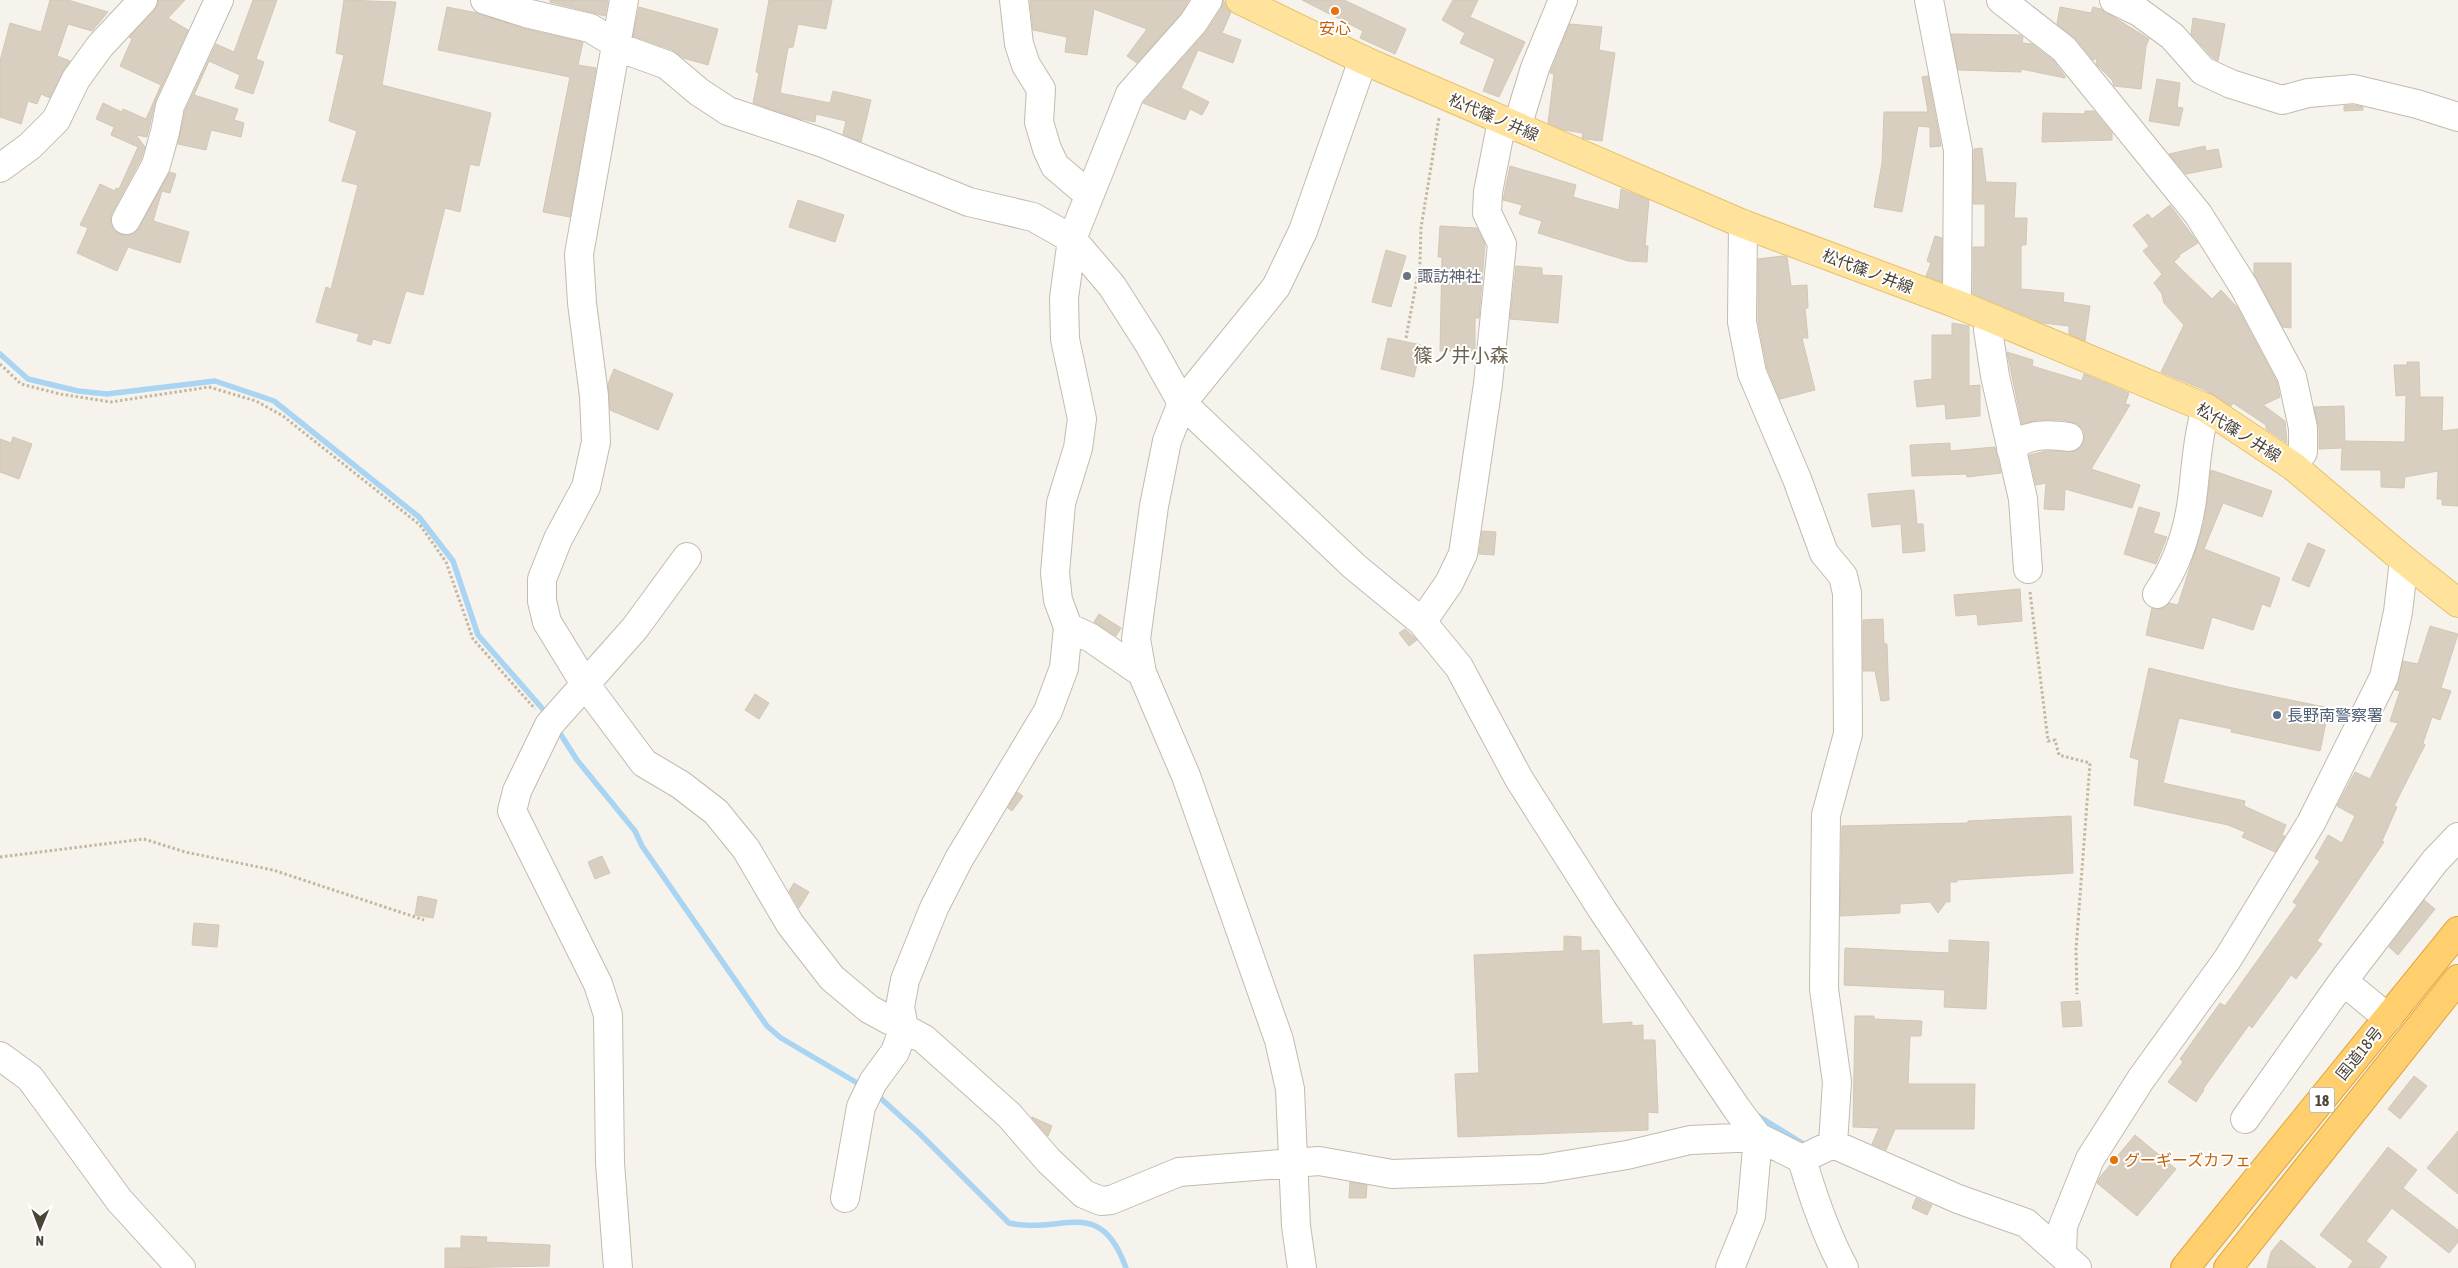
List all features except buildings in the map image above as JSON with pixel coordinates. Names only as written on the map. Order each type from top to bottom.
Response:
[{"type":"highway","name":"国道18号","points":[[2185,1268],[2458,931]]},
{"type":"highway","name":"国道18号","points":[[2228,1268],[2458,979]]},
{"type":"main road","name":"松代篠ノ井線","points":[[1240,0],[1363,60],[1743,224],[1957,304],[2206,408],[2293,466],[2458,603]]},
{"type":"street","points":[[0,168],[30,146],[56,120],[76,80],[100,46],[143,0]]},
{"type":"street","points":[[126,220],[156,165],[170,106],[219,0]]},
{"type":"street","points":[[485,0],[526,14],[590,28],[615,44],[667,66],[699,92],[728,111],[823,143],[969,202],[1033,217],[1072,238],[1112,286],[1149,344],[1182,403],[1354,567],[1422,622],[1459,667],[1519,779],[1603,911],[1737,1109],[1758,1137],[1802,1159],[1816,1206],[1832,1247],[1844,1268]]},
{"type":"street","points":[[624,0],[579,254],[582,302],[594,396],[596,442],[586,486],[558,539],[542,579],[542,601],[547,622],[585,684],[644,762],[681,785],[716,812],[746,849],[790,924],[832,978],[869,1010],[924,1039],[1009,1115],[1049,1161],[1084,1194],[1092,1199],[1111,1200],[1179,1172],[1319,1161],[1392,1174],[1542,1169],[1627,1155],[1690,1140],[1758,1137]]},
{"type":"street","points":[[1014,0],[1019,44],[1026,65],[1041,89],[1039,122],[1047,149],[1055,166],[1090,195]]},
{"type":"street","points":[[845,1198],[861,1107],[869,1089],[895,1052],[904,1028],[900,1007],[905,980],[934,908],[964,852],[1048,711],[1064,668],[1068,627],[1058,600],[1056,573],[1061,503],[1078,448],[1082,419],[1065,339],[1064,298],[1072,238],[1130,94],[1192,23],[1208,0]]},
{"type":"street","points":[[1422,622],[1449,583],[1463,554],[1488,384],[1502,244],[1487,212],[1488,192],[1510,124],[1563,0]]},
{"type":"street","points":[[1929,0],[1958,150],[1957,304]]},
{"type":"street","points":[[2001,0],[2064,49],[2198,214],[2234,271],[2292,376],[2303,428],[2303,452],[2293,466]]},
{"type":"street","points":[[2114,0],[2139,12],[2172,36],[2202,70],[2231,84],[2282,100],[2308,93],[2354,89],[2417,104],[2458,117]]},
{"type":"street","points":[[1302,1268],[1296,1226],[1290,1089],[1279,1040],[1186,776],[1142,673],[1136,639],[1154,506],[1167,441],[1182,403],[1276,286],[1303,231],[1363,60]]},
{"type":"street","points":[[1743,224],[1742,322],[1752,373],[1797,479],[1824,553],[1843,576],[1847,593],[1848,734],[1826,815],[1824,989],[1837,1082],[1833,1144]]},
{"type":"street","points":[[1992,319],[1988,330],[2011,449],[2023,499],[2028,569]]},
{"type":"street","points":[[2157,594],[2170,574],[2183,536],[2193,495],[2198,434],[2206,408]]},
{"type":"street","points":[[2011,449],[2020,440],[2034,436],[2055,435],[2069,437]]},
{"type":"street","points":[[618,1268],[610,1154],[608,1015],[598,984],[512,811],[517,791],[553,721],[635,628],[687,557]]},
{"type":"street","points":[[2070,1261],[2064,1226],[2090,1159],[2141,1079],[2227,960],[2311,823],[2384,678],[2398,612],[2404,560]]},
{"type":"street","points":[[1068,627],[1091,638],[1142,673]]},
{"type":"street","points":[[2244,1119],[2343,981],[2435,861],[2458,838]]},
{"type":"street","points":[[2343,981],[2388,1018]]},
{"type":"street","points":[[0,1056],[30,1078],[119,1200],[181,1268]]},
{"type":"street","points":[[1730,1268],[1751,1216],[1758,1137]]},
{"type":"street","points":[[1802,1159],[1833,1144],[1958,1199],[2026,1223],[2070,1261]]},
{"type":"path","points":[[1406,338],[1420,263],[1421,228],[1440,106],[1444,96]]},
{"type":"path","points":[[0,364],[21,384],[60,394],[111,402],[209,388],[256,401],[283,416],[420,525],[446,562],[473,639],[553,721]]},
{"type":"path","points":[[2028,569],[2048,741],[2055,740],[2058,755],[2090,762],[2076,949],[2077,994]]},
{"type":"path","points":[[0,858],[144,839],[185,852],[273,870],[424,920]]},
{"type":"waterway","points":[[0,354],[28,379],[78,391],[107,394],[215,381],[274,401],[419,517],[453,561],[478,635],[548,715]]},
{"type":"waterway","points":[[556,727],[577,760],[635,831],[642,846],[767,1026],[781,1038],[864,1087]]},
{"type":"waterway","points":[[876,1094],[920,1134],[1009,1223],[1046,1225],[1078,1222],[1092,1224],[1104,1231],[1116,1245],[1126,1268]]},
{"type":"waterway","points":[[1755,1114],[1802,1143]]},
{"type":"place","name":"安心","points":[[1335,11]]},
{"type":"place","name":"諏訪神社","points":[[1407,276]]},
{"type":"place","name":"長野南警察署","points":[[2277,715]]},
{"type":"place","name":"グーギーズカフェ","points":[[2114,1160]]},
{"type":"district","name":"篠ノ井小森","points":[[1461,355]]}]
